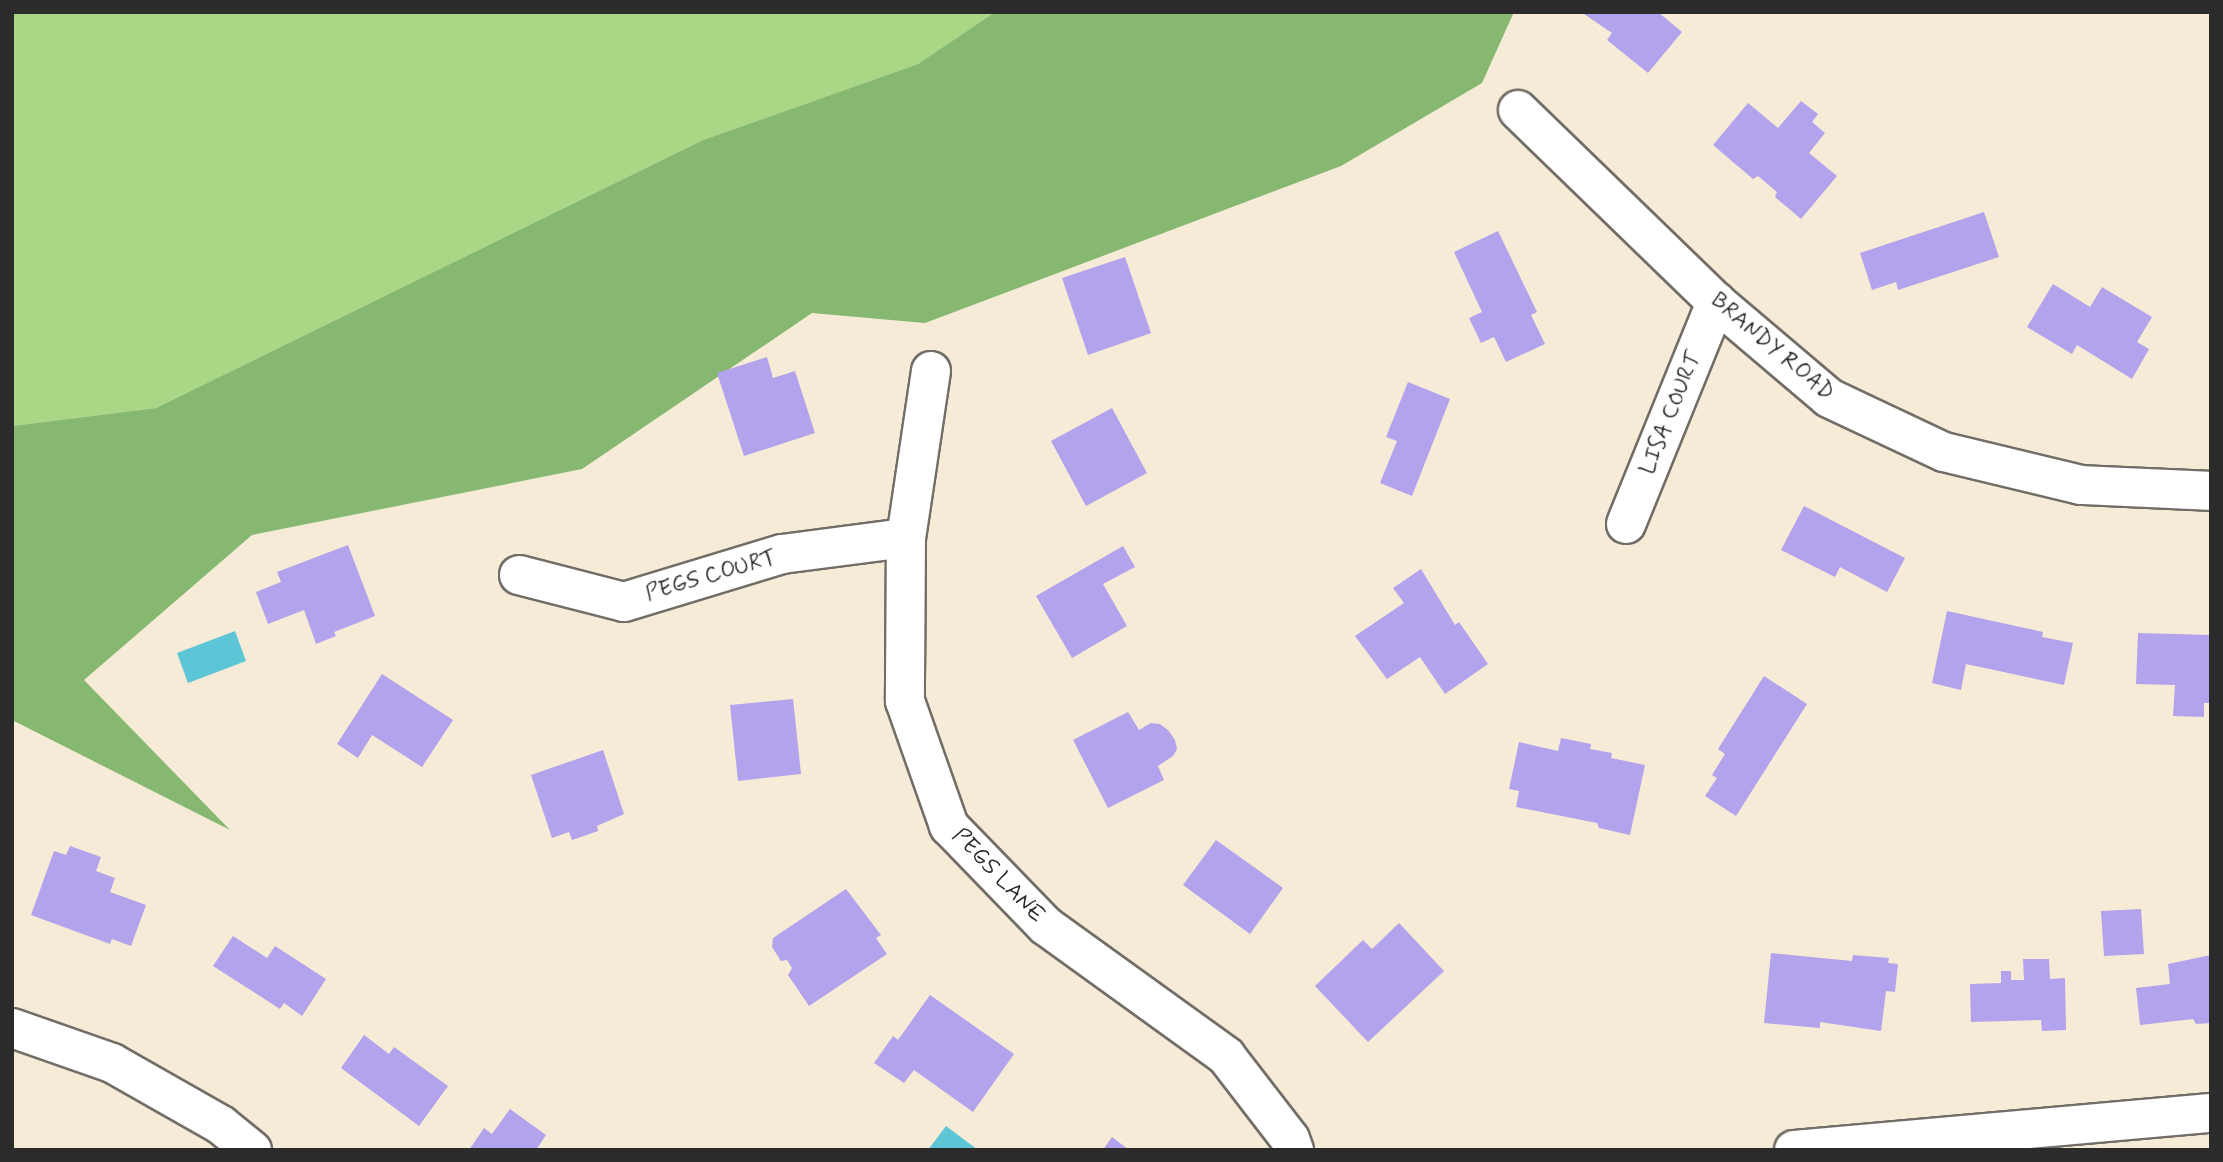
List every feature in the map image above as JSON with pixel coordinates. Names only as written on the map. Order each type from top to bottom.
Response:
[{"type":"street","name":"BRANDY ROAD","points":[[1518,110],[1716,302],[1829,398],[1944,452],[2081,485],[2211,491]]},
{"type":"street","name":"LISA COURT","points":[[1626,524],[1716,302]]},
{"type":"street","name":"PEGS LANE","points":[[931,371],[906,538],[905,701],[949,826],[1046,926],[1226,1056],[1290,1139],[1294,1150]]},
{"type":"street","name":"PEGS COURT","points":[[519,575],[624,602],[782,554],[906,538]]},
{"type":"street","points":[[12,1028],[112,1063],[221,1125],[252,1150]]},
{"type":"street","points":[[1794,1150],[2056,1139],[2211,1113]]},
{"type":"green space","points":[[12,12],[995,12],[918,64],[703,140],[156,408],[12,426]]},
{"type":"green space","points":[[995,12],[1514,12],[1482,83],[1341,166],[925,323],[812,313],[582,469],[252,535],[84,680],[230,830],[12,720],[12,426],[156,408],[703,140],[918,64]]},
{"type":"water","points":[[235,631],[246,661],[188,683],[177,653]]},
{"type":"water","points":[[946,1126],[978,1150],[928,1150]]},
{"type":"building","points":[[1581,12],[1658,12],[1682,32],[1648,73],[1607,40],[1612,33]]},
{"type":"building","points":[[1801,101],[1818,114],[1812,122],[1825,133],[1809,153],[1837,176],[1801,219],[1775,197],[1777,192],[1758,176],[1753,179],[1713,145],[1748,103],[1778,128]]},
{"type":"building","points":[[1984,212],[1999,257],[1898,290],[1896,282],[1872,290],[1860,253]]},
{"type":"building","points":[[1498,231],[1537,312],[1531,315],[1545,344],[1506,362],[1494,337],[1481,343],[1469,318],[1482,312],[1454,252]]},
{"type":"building","points":[[1125,257],[1151,333],[1088,355],[1062,278]]},
{"type":"building","points":[[2053,284],[2090,307],[2102,287],[2152,317],[2137,342],[2149,349],[2132,379],[2077,345],[2072,354],[2027,327]]},
{"type":"building","points":[[767,357],[773,378],[795,371],[815,433],[744,456],[717,373]]},
{"type":"building","points":[[1408,382],[1450,399],[1412,496],[1380,483],[1397,441],[1386,437]]},
{"type":"building","points":[[1112,408],[1147,473],[1086,506],[1051,441]]},
{"type":"building","points":[[1804,506],[1905,558],[1887,592],[1840,567],[1835,577],[1781,550]]},
{"type":"building","points":[[348,545],[375,616],[334,632],[336,636],[316,644],[304,610],[268,624],[256,592],[281,582],[277,572]]},
{"type":"building","points":[[1123,546],[1135,567],[1103,584],[1127,626],[1072,658],[1036,596]]},
{"type":"building","points":[[1421,569],[1455,625],[1459,622],[1488,664],[1445,694],[1420,657],[1387,679],[1355,636],[1404,603],[1393,588]]},
{"type":"building","points":[[1947,611],[2043,632],[2042,637],[2073,643],[2064,685],[1966,664],[1961,690],[1932,683]]},
{"type":"building","points":[[2138,633],[2211,635],[2211,703],[2204,703],[2204,717],[2173,716],[2175,685],[2136,684]]},
{"type":"building","points":[[382,674],[453,720],[422,767],[372,735],[358,758],[337,744]]},
{"type":"building","points":[[1764,676],[1807,704],[1736,816],[1705,796],[1717,778],[1712,775],[1725,754],[1718,749]]},
{"type":"building","points":[[793,699],[801,774],[738,781],[730,705]]},
{"type":"building","points":[[1128,712],[1139,730],[1151,723],[1160,724],[1168,730],[1177,749],[1173,756],[1158,766],[1164,780],[1108,808],[1073,740]]},
{"type":"building","points":[[1561,738],[1591,744],[1590,749],[1612,753],[1611,758],[1645,765],[1630,835],[1599,828],[1597,823],[1516,807],[1519,791],[1509,789],[1519,742],[1558,751]]},
{"type":"building","points":[[603,750],[624,814],[597,826],[598,831],[572,840],[569,832],[552,838],[531,775]]},
{"type":"building","points":[[1216,840],[1283,888],[1250,934],[1183,885]]},
{"type":"building","points":[[70,846],[101,857],[96,871],[115,878],[110,892],[146,905],[131,946],[112,939],[110,944],[31,915],[54,851],[66,855]]},
{"type":"building","points":[[846,889],[881,935],[876,938],[887,954],[809,1006],[788,975],[792,968],[787,960],[781,961],[772,947],[773,938]]},
{"type":"building","points":[[2141,909],[2144,954],[2104,956],[2101,911]]},
{"type":"building","points":[[1399,923],[1444,971],[1368,1042],[1315,986],[1363,940],[1372,949]]},
{"type":"building","points":[[233,936],[267,958],[275,946],[326,979],[302,1016],[284,1003],[280,1009],[213,966]]},
{"type":"building","points":[[1771,953],[1852,961],[1853,955],[1889,958],[1888,963],[1898,964],[1895,992],[1886,991],[1881,1031],[1820,1022],[1820,1028],[1764,1023]]},
{"type":"building","points":[[2211,955],[2211,1023],[2196,1024],[2193,1019],[2140,1025],[2136,988],[2170,984],[2168,964]]},
{"type":"building","points":[[2023,959],[2049,959],[2050,979],[2065,978],[2066,1030],[2042,1031],[2041,1020],[1971,1022],[1970,984],[2001,983],[2001,971],[2011,971],[2011,980],[2024,980]]},
{"type":"building","points":[[930,995],[1014,1054],[973,1112],[914,1070],[904,1083],[874,1063],[893,1036],[898,1040]]},
{"type":"building","points":[[364,1035],[389,1054],[394,1047],[448,1086],[419,1126],[341,1068]]},
{"type":"building","points":[[510,1109],[546,1135],[536,1150],[469,1150],[484,1128],[492,1134]]},
{"type":"building","points":[[1112,1137],[1129,1150],[1103,1150]]}]
